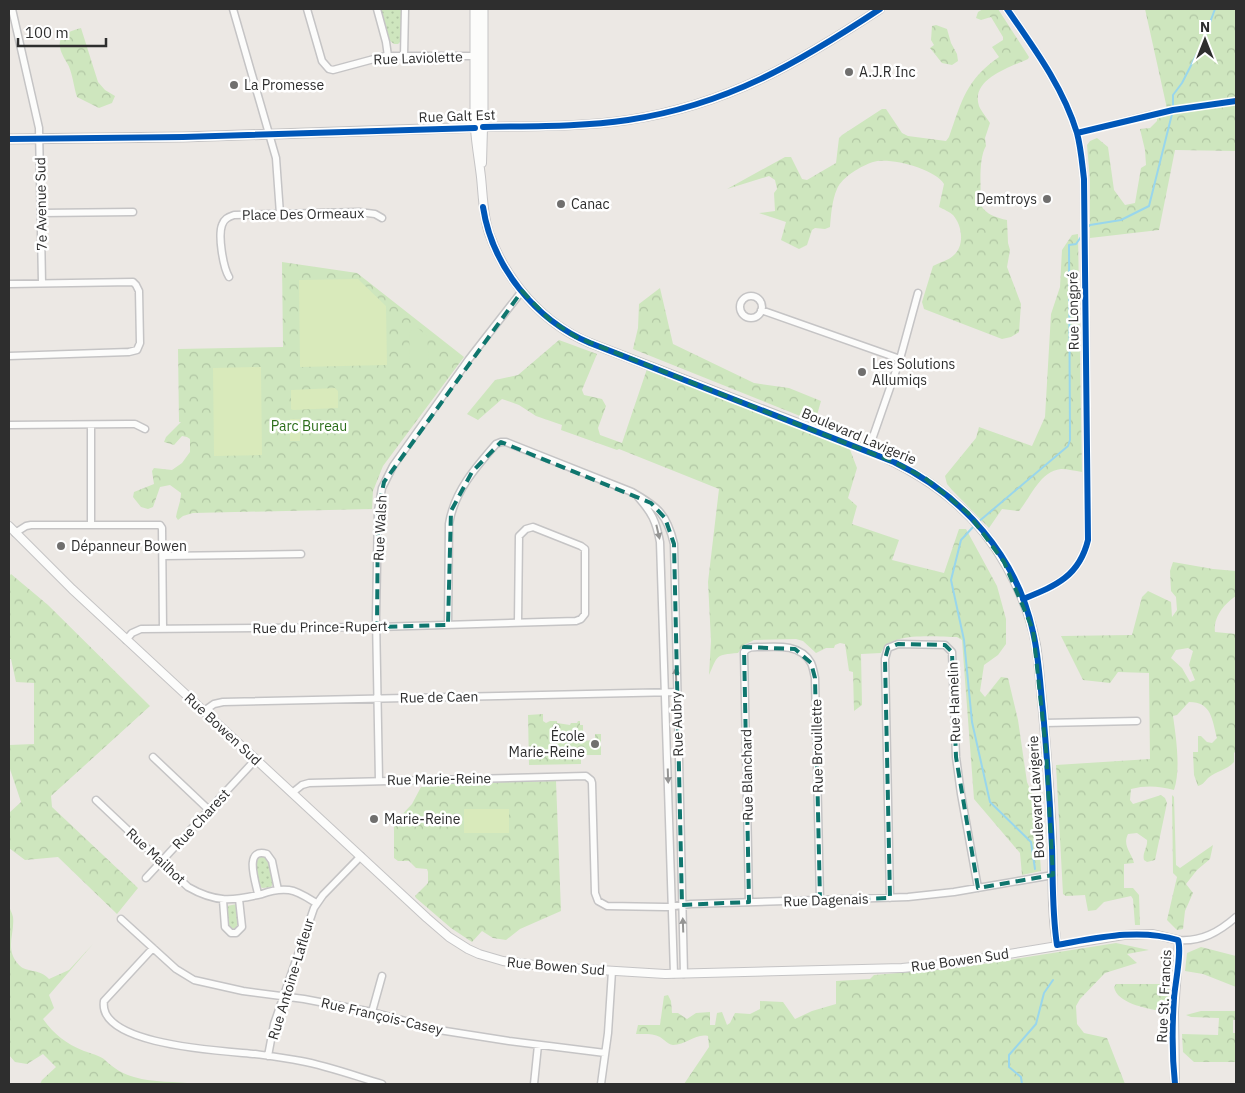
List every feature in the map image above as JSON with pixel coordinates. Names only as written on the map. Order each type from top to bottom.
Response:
[{"type":"main road","name":"Boulevard Lavigerie","points":[[475,9],[479,56],[479,128]]},
{"type":"main road","name":"Boulevard Lavigerie","points":[[479,56],[483,9]]},
{"type":"main road","name":"Rue Galt Est","points":[[9,139],[479,128]]},
{"type":"street","name":"7e Avenue Sud","points":[[12,9],[40,138],[42,282]]},
{"type":"street","points":[[233,9],[278,166],[280,214]]},
{"type":"street","name":"Rue Laviolette","points":[[308,9],[322,61],[328,69],[333,70],[371,58],[388,56],[479,56]]},
{"type":"street","points":[[377,9],[388,56]]},
{"type":"street","points":[[404,56],[405,9]]},
{"type":"street","name":"Rue Galt Est","points":[[479,128],[605,123],[652,115],[702,102],[749,85],[789,66],[880,9]]},
{"type":"street","name":"Rue Longpré","points":[[1007,9],[1048,70],[1064,98],[1077,133],[1084,179],[1088,540],[1078,564],[1066,578],[1050,588],[1023,599]]},
{"type":"street","points":[[1077,133],[1150,115]]},
{"type":"street","name":"Boulevard Lavigerie","points":[[479,128],[485,220],[489,233],[505,266],[522,291],[543,314],[576,337],[894,462],[925,478],[949,496],[968,513],[992,542],[1023,599],[1036,644],[1049,792],[1057,945]]},
{"type":"street","points":[[41,213],[133,212]]},
{"type":"street","name":"Place Des Ormeaux","points":[[229,277],[224,267],[221,230],[226,218],[234,215],[360,212],[375,214],[382,218]]},
{"type":"street","points":[[9,284],[128,281],[136,285],[139,292],[140,344],[137,350],[129,352],[9,356]]},
{"type":"street","name":"Rue Walsh","points":[[379,780],[377,698],[378,511],[384,482],[393,466],[469,359],[522,291]]},
{"type":"street","points":[[868,451],[900,359],[918,293]]},
{"type":"street","points":[[761,310],[900,359]]},
{"type":"street","points":[[91,424],[91,524]]},
{"type":"street","points":[[9,425],[135,424],[145,429]]},
{"type":"street","name":"Rue Aubry","points":[[448,625],[449,524],[451,511],[454,501],[472,472],[496,444],[506,442],[632,492],[651,503],[665,518],[674,544],[684,974]]},
{"type":"street","name":"Rue Aubry","points":[[632,492],[650,511],[657,525],[660,542],[674,974]]},
{"type":"street","points":[[15,533],[31,525],[160,525],[162,528],[163,556],[163,629]]},
{"type":"street","name":"Rue Bowen Sud","points":[[9,526],[126,640],[442,931],[458,943],[479,954],[519,964],[684,974],[902,968],[954,962],[1124,934],[1153,934],[1178,940]]},
{"type":"street","name":"Rue du Prince-Rupert","points":[[126,640],[137,630],[377,627],[576,621],[585,614],[585,555],[581,546],[533,527],[522,531],[519,536],[518,622]]},
{"type":"street","points":[[163,556],[301,554]]},
{"type":"street","name":"Rue Hamelin","points":[[890,898],[885,658],[888,648],[898,644],[939,644],[945,645],[952,652],[956,756],[978,888]]},
{"type":"street","name":"Rue Brouillette","points":[[746,649],[752,647],[783,646],[795,649],[811,663],[815,678],[820,900]]},
{"type":"street","name":"Rue Blanchard","points":[[746,649],[744,652],[750,902]]},
{"type":"street","name":"Rue de Caen","points":[[204,711],[214,704],[223,702],[677,692]]},
{"type":"street","points":[[1044,723],[1137,721]]},
{"type":"street","points":[[153,757],[209,810]]},
{"type":"street","name":"Rue Charest","points":[[146,878],[256,759]]},
{"type":"street","name":"Rue Marie-Reine","points":[[292,792],[302,785],[309,783],[576,775],[589,778],[592,783],[595,893],[598,901]]},
{"type":"street","name":"Rue Mailhot","points":[[96,800],[188,887],[205,895],[223,900],[239,899],[278,890],[295,891],[316,903]]},
{"type":"street","points":[[258,894],[252,862],[254,856],[259,853],[267,854],[271,858],[278,890]]},
{"type":"street","points":[[316,903],[361,856]]},
{"type":"street","name":"Rue Dagenais","points":[[598,901],[607,906],[673,906],[890,898],[931,895],[1053,875]]},
{"type":"street","points":[[223,900],[225,928],[231,933],[236,933],[242,927],[239,899]]},
{"type":"street","name":"Rue Antoine-Lafleur","points":[[268,1056],[273,1030],[311,913],[316,903]]},
{"type":"street","points":[[1178,940],[1204,938],[1218,931],[1236,916]]},
{"type":"street","name":"Rue François-Casey","points":[[121,920],[176,970],[194,980],[243,991],[284,996],[372,1012],[439,1030],[605,1053]]},
{"type":"street","name":"Rue St. Francis","points":[[1175,1084],[1173,1035],[1178,940]]},
{"type":"street","points":[[153,948],[104,1001],[104,1012],[109,1020],[132,1033],[169,1044],[204,1050],[303,1061],[382,1084]]},
{"type":"street","points":[[601,1084],[612,971]]},
{"type":"street","points":[[372,1012],[382,976]]},
{"type":"street","points":[[534,1084],[538,1045]]},
{"type":"highlighted area","points":[[522,291],[549,319],[576,337],[894,462],[925,478],[968,513],[1004,562],[1033,630],[1046,750],[1053,875],[978,888],[956,757],[952,652],[945,645],[898,644],[888,648],[885,659],[890,898],[820,900],[815,678],[811,663],[795,649],[744,647],[749,902],[682,905],[674,544],[665,518],[651,503],[501,442],[472,472],[451,511],[448,625],[377,627],[378,511],[384,482]]},
{"type":"green space","points":[[381,9],[402,9],[403,39],[398,44],[394,44],[389,40]]},
{"type":"green space","points":[[983,9],[998,9],[1029,57],[986,81],[980,88],[978,97],[979,106],[990,123],[985,138],[986,146],[981,166],[981,205],[988,213],[1007,220],[1010,250],[1007,267],[1021,304],[1019,332],[1011,337],[1002,339],[924,309],[922,302],[933,266],[954,255],[961,241],[960,229],[956,219],[952,214],[939,207],[944,184],[932,174],[911,165],[890,161],[873,162],[863,166],[847,176],[839,185],[835,193],[830,227],[812,230],[807,245],[799,249],[781,240],[786,222],[759,213],[775,211],[774,193],[777,189],[775,180],[769,176],[727,189],[785,157],[791,157],[802,179],[807,180],[836,163],[839,138],[842,135],[882,109],[886,109],[902,133],[908,136],[946,141],[966,92],[979,74],[999,57],[992,47],[1003,40],[1003,37],[991,17],[981,20],[976,18],[978,12]]},
{"type":"green space","points":[[1145,9],[1236,9],[1236,151],[1175,150],[1159,230],[1090,238],[1090,181],[1087,145],[1090,141],[1097,138],[1108,147],[1114,190],[1125,205],[1135,203],[1141,168],[1146,165],[1140,129],[1150,128],[1157,121],[1157,115],[1168,113]]},
{"type":"green space","points":[[936,25],[947,29],[957,54],[958,61],[952,65],[942,63],[930,48],[934,45],[931,40],[932,26]]},
{"type":"green space","points":[[81,28],[98,82],[105,90],[115,96],[112,103],[99,108],[77,97],[69,66],[60,50],[60,40],[63,36]]},
{"type":"green space","points":[[1078,234],[1082,472],[1061,469],[1047,474],[1019,511],[1002,509],[989,528],[952,490],[947,484],[945,476],[976,438],[979,427],[1032,446],[1045,417],[1051,314],[1060,287],[1062,250],[1072,235]]},
{"type":"green space","name":"Parc Bureau","points":[[282,262],[357,273],[464,357],[383,466],[373,491],[372,509],[193,513],[183,516],[178,520],[176,517],[181,493],[170,485],[160,487],[153,507],[148,509],[141,507],[133,497],[134,492],[154,484],[152,471],[154,468],[172,470],[182,463],[190,452],[190,439],[187,437],[182,436],[174,445],[164,442],[166,437],[181,422],[179,422],[178,349],[283,347]]},
{"type":"green space","points":[[358,279],[386,306],[387,365],[300,367],[299,280]]},
{"type":"green space","points":[[660,288],[673,344],[754,383],[789,388],[821,401],[815,422],[633,349],[638,328],[639,304]]},
{"type":"green space","points":[[412,329],[419,329],[427,336],[429,363],[410,363],[409,334]]},
{"type":"green space","points":[[559,340],[597,354],[582,390],[584,395],[602,399],[606,406],[598,428],[600,435],[622,443],[647,369],[849,447],[857,468],[848,498],[857,506],[852,524],[899,540],[892,560],[944,573],[959,529],[966,529],[997,586],[1006,619],[1006,644],[998,655],[984,665],[980,691],[985,697],[1001,677],[1008,678],[1018,720],[1027,782],[1036,803],[1041,871],[1022,875],[1020,853],[974,799],[962,640],[957,637],[938,636],[903,638],[885,646],[881,653],[861,654],[862,705],[854,711],[853,672],[849,671],[845,644],[840,643],[835,645],[834,648],[826,648],[816,653],[803,641],[796,639],[754,640],[744,645],[738,653],[725,654],[718,657],[709,675],[711,641],[708,582],[719,489],[619,449],[617,450],[561,430],[562,425],[536,416],[519,405],[502,399],[478,420],[467,414],[495,380],[518,375]]},
{"type":"green space","points":[[261,367],[262,455],[214,456],[213,368]]},
{"type":"green space","points":[[335,388],[338,391],[338,408],[291,409],[291,390]]},
{"type":"green space","points":[[290,419],[300,419],[300,441],[290,441]]},
{"type":"green space","points":[[1173,562],[1236,571],[1236,596],[1228,602],[1218,616],[1215,632],[1236,634],[1236,751],[1234,753],[1234,762],[1231,765],[1198,786],[1194,775],[1193,752],[1198,752],[1198,736],[1212,743],[1217,738],[1210,713],[1202,705],[1189,702],[1177,715],[1173,716],[1178,763],[1174,790],[1152,786],[1131,789],[1130,800],[1133,804],[1161,795],[1167,803],[1155,860],[1147,862],[1144,860],[1147,840],[1137,833],[1128,834],[1126,838],[1134,863],[1124,864],[1124,888],[1133,888],[1139,895],[1140,925],[1135,925],[1133,899],[1131,896],[1104,902],[1096,910],[1088,911],[1085,895],[1066,896],[1063,894],[1056,765],[1150,759],[1149,673],[1118,672],[1110,683],[1083,680],[1061,636],[1132,635],[1142,597],[1148,591],[1171,602],[1172,617],[1177,610],[1176,597],[1171,591],[1170,571]],"holes":[[[1188,648],[1193,651],[1189,665],[1195,680],[1190,682],[1182,668],[1171,658],[1176,650]]]},
{"type":"green space","points":[[11,574],[48,605],[150,706],[51,796],[52,807],[138,888],[117,914],[58,857],[25,860],[9,848],[9,813],[21,802],[10,769],[9,745],[34,744],[34,683],[16,682],[11,659],[9,659],[9,577]]},
{"type":"green space","points":[[543,714],[543,721],[546,723],[557,721],[557,723],[570,725],[580,721],[580,725],[583,725],[583,741],[595,740],[595,734],[601,734],[601,755],[581,755],[581,764],[529,765],[528,715]]},
{"type":"green space","points":[[556,781],[561,911],[520,929],[506,940],[493,938],[482,931],[472,942],[451,928],[416,898],[415,896],[428,883],[428,872],[427,869],[416,868],[409,861],[398,861],[394,858],[394,826],[395,822],[412,804],[421,787],[433,784]]},
{"type":"green space","points":[[1172,795],[1174,797],[1176,865],[1180,868],[1213,845],[1210,859],[1197,870],[1186,884],[1193,893],[1185,911],[1183,929],[1177,930],[1167,920],[1177,877],[1173,873]]},
{"type":"green space","points":[[464,809],[509,809],[509,833],[464,833]]},
{"type":"green space","points":[[262,856],[268,860],[271,867],[273,883],[271,887],[259,887],[255,866],[257,858]]},
{"type":"green space","points":[[237,904],[239,924],[234,929],[228,923],[227,906]]},
{"type":"green space","points":[[9,906],[13,917],[12,953],[19,965],[25,969],[41,973],[49,979],[69,970],[93,944],[49,995],[54,1008],[43,1019],[56,1034],[71,1045],[101,1057],[115,1068],[130,1076],[149,1080],[195,1084],[40,1084],[56,1067],[43,1054],[27,1064],[15,1062],[9,1055]]},
{"type":"green space","points":[[1116,943],[1149,950],[1127,954],[1137,963],[1105,973],[1080,999],[1076,1006],[1077,1024],[1084,1033],[1107,1038],[1125,1084],[684,1084],[709,1047],[708,1036],[699,1036],[673,1045],[657,1036],[636,1034],[638,1025],[660,1025],[664,996],[668,995],[671,1001],[672,1013],[678,1013],[687,1019],[696,1013],[710,1012],[710,1025],[715,1025],[717,1013],[722,1012],[727,1025],[735,1013],[750,1014],[760,1009],[760,1001],[783,1002],[795,1019],[812,1011],[836,1004],[836,981],[870,979],[874,975],[957,968]]},
{"type":"green space","points":[[1201,947],[1236,956],[1236,987],[1203,974],[1185,971],[1187,953]]},
{"type":"green space","points":[[1116,984],[1169,984],[1167,1019],[1160,1011],[1132,1004],[1120,997],[1114,987]]},
{"type":"green space","points":[[1201,1011],[1236,1011],[1236,1020],[1233,1020],[1233,1033],[1236,1033],[1236,1062],[1194,1062],[1183,1052],[1182,1034],[1218,1035],[1219,1018],[1191,1017],[1186,1015]]},
{"type":"waterway","points":[[1087,228],[1090,225],[1121,220],[1149,206],[1173,110],[1173,95],[1182,83],[1202,44],[1215,9]]},
{"type":"waterway","points":[[977,523],[1068,446],[1070,440],[1069,245],[1076,244],[1083,234]]},
{"type":"waterway","points":[[974,526],[961,540],[951,580],[964,640],[972,722],[990,802],[1031,842],[1035,869]]},
{"type":"waterway","points":[[1022,1084],[1021,1077],[1009,1067],[1009,1055],[1036,1024],[1044,993],[1053,980]]},
{"type":"cycle path","points":[[483,127],[592,124],[628,120],[698,104],[730,93],[790,64],[880,9]]},
{"type":"cycle path","points":[[1007,9],[1047,68],[1064,100],[1077,133],[1084,179],[1088,540],[1084,553],[1072,572],[1045,590],[1023,599]]},
{"type":"cycle path","points":[[1077,133],[1173,110],[1236,101]]},
{"type":"cycle path","points":[[9,139],[183,137],[475,128]]},
{"type":"cycle path","points":[[483,207],[488,229],[506,270],[534,305],[570,333],[590,343],[894,462],[942,492],[964,510],[983,531],[1000,554],[1014,578],[1025,604],[1035,641],[1047,762],[1052,847],[1053,908],[1057,945],[1133,934],[1163,936],[1178,940],[1179,960],[1174,998],[1173,1031],[1175,1084]]},
{"type":"place","name":"A.J.R Inc","points":[[849,72]]},
{"type":"place","name":"La Promesse","points":[[234,85]]},
{"type":"place","name":"Demtroys","points":[[1047,199]]},
{"type":"place","name":"Canac","points":[[561,204]]},
{"type":"place","name":"Les Solutions Allumiqs","points":[[862,372]]},
{"type":"place","name":"Dépanneur Bowen","points":[[61,546]]},
{"type":"place","name":"École Marie-Reine","points":[[595,744]]},
{"type":"place","name":"Marie-Reine","points":[[374,819]]}]
